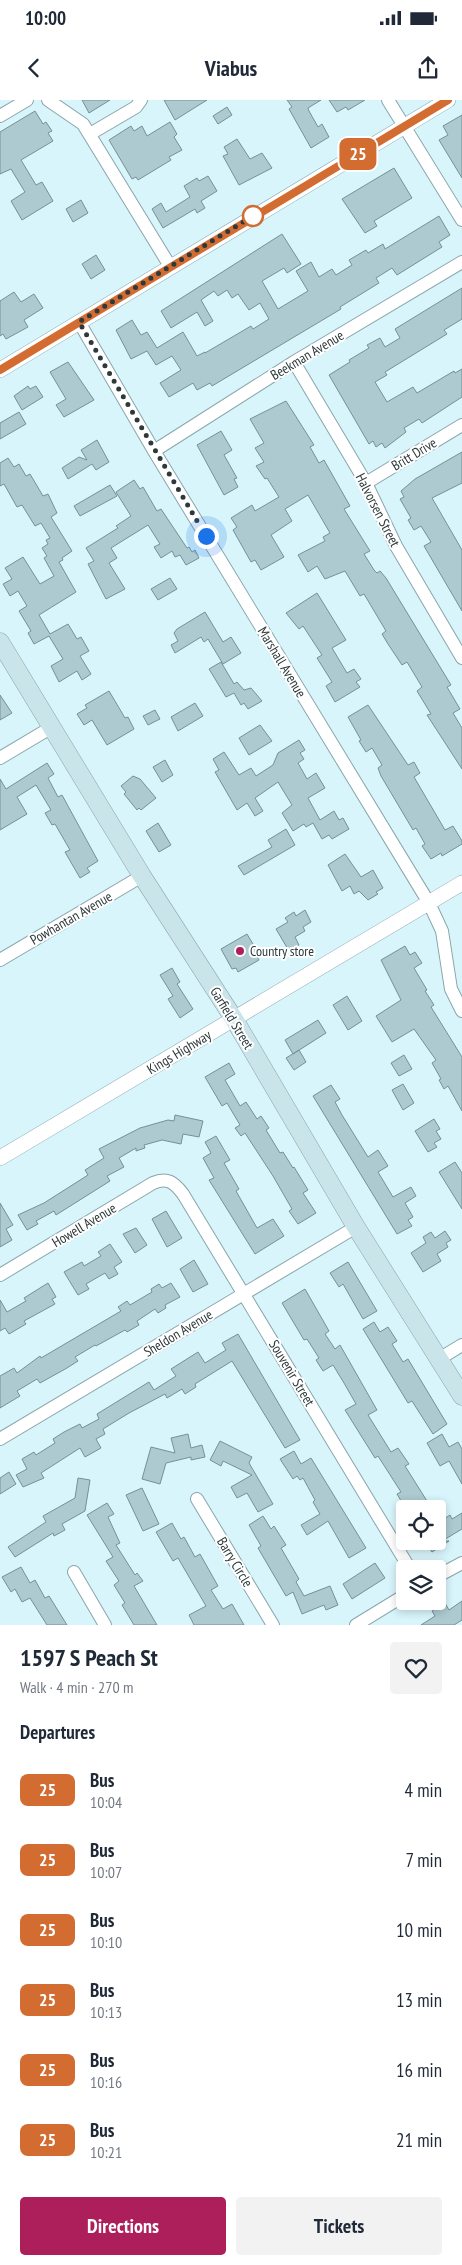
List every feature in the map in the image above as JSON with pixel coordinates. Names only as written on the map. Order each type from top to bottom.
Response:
[{"type":"main road","name":"Garfield Street","points":[[0,642],[142,876],[234,1019],[356,1227],[462,1396]]},
{"type":"street","points":[[0,116],[27,100]]},
{"type":"street","points":[[48,100],[83,124],[170,266]]},
{"type":"street","points":[[90,134],[136,107],[141,100]]},
{"type":"street","points":[[388,100],[462,220]]},
{"type":"street","points":[[0,370],[448,100]]},
{"type":"street","name":"Beekman Avenue","points":[[154,451],[294,362],[462,262]]},
{"type":"street","name":"Marshall Avenue","points":[[79,322],[154,451],[429,903],[442,931],[451,989],[462,1011]]},
{"type":"street","name":"Halvorsen Street","points":[[294,362],[366,483],[396,546],[462,658]]},
{"type":"street","name":"Britt Drive","points":[[366,483],[462,425]]},
{"type":"street","points":[[0,758],[52,727]]},
{"type":"street","name":"Powhantan Avenue","points":[[0,960],[142,876]]},
{"type":"street","name":"Kings Highway","points":[[0,1158],[462,883]]},
{"type":"street","name":"Howell Avenue","points":[[0,1275],[153,1183],[162,1179],[170,1181]]},
{"type":"street","name":"Souvenir Street","points":[[170,1181],[183,1194],[405,1560]]},
{"type":"street","name":"Sheldon Avenue","points":[[0,1439],[356,1227]]},
{"type":"street","points":[[439,1359],[462,1345]]},
{"type":"street","name":"Barry Circle","points":[[197,1499],[273,1625]]},
{"type":"street","points":[[446,1572],[462,1563]]},
{"type":"street","points":[[74,1572],[105,1625]]},
{"type":"street","points":[[356,1625],[396,1601]]},
{"type":"building","points":[[82,100],[110,100],[89,113]]},
{"type":"building","points":[[164,100],[207,100],[175,120]]},
{"type":"building","points":[[287,100],[321,100],[308,108],[318,127],[322,124],[329,137],[311,148],[289,109],[292,107]]},
{"type":"building","points":[[329,100],[365,100],[348,110],[346,107],[337,112]]},
{"type":"building","points":[[227,107],[232,115],[218,124],[213,116]]},
{"type":"building","points":[[35,111],[43,124],[46,122],[52,131],[48,133],[53,141],[21,160],[36,185],[42,182],[53,201],[22,220],[11,201],[25,192],[11,169],[0,174],[0,132]]},
{"type":"building","points":[[462,115],[462,178],[439,140],[448,135],[443,126]]},
{"type":"building","points":[[170,122],[177,134],[174,137],[182,150],[169,157],[171,160],[138,180],[136,177],[132,179],[109,140],[131,126],[134,131],[142,126],[147,136]]},
{"type":"building","points":[[237,139],[250,159],[262,153],[272,168],[239,185],[223,156],[228,154],[224,147]]},
{"type":"building","points":[[394,168],[412,198],[374,221],[377,226],[365,233],[342,199]]},
{"type":"building","points":[[208,176],[217,191],[201,201],[205,208],[197,213],[195,209],[163,228],[152,209],[161,203],[166,212],[190,197],[184,186],[197,178],[199,181]]},
{"type":"building","points":[[81,200],[88,213],[73,222],[66,209]]},
{"type":"building","points":[[439,216],[450,235],[439,242],[442,247],[397,275],[392,268],[376,278],[379,283],[340,307],[341,309],[212,386],[210,383],[197,390],[193,383],[169,397],[160,383],[181,370],[172,356],[156,365],[147,351],[131,359],[116,330],[132,320],[141,335],[147,332],[157,348],[183,332],[197,356],[251,326],[253,329],[269,319],[260,303],[249,310],[238,294],[232,298],[227,290],[218,296],[214,291],[201,300],[213,321],[205,326],[197,312],[171,328],[161,311],[282,234],[301,264],[287,273],[284,268],[262,281],[278,309],[308,291],[296,271],[311,262],[319,277],[332,269],[336,275],[352,265],[349,260],[366,250],[368,253],[383,244],[385,249]]},
{"type":"building","points":[[96,255],[105,270],[91,279],[82,264]]},
{"type":"building","points":[[462,288],[462,319],[444,330],[447,334],[385,372],[387,375],[375,382],[387,402],[413,387],[417,393],[454,371],[455,373],[462,369],[462,397],[422,423],[419,419],[404,428],[406,432],[385,448],[382,443],[376,447],[373,441],[369,444],[329,375],[369,348],[367,345],[380,338],[385,347],[400,338],[395,329]]},
{"type":"building","points":[[14,292],[21,302],[34,294],[43,308],[24,320],[28,327],[6,339],[3,334],[0,336],[0,301]]},
{"type":"building","points":[[68,362],[94,400],[64,417],[56,405],[66,399],[50,372]]},
{"type":"building","points":[[28,386],[30,389],[36,386],[43,397],[22,410],[14,396]]},
{"type":"building","points":[[286,401],[314,445],[310,447],[319,463],[324,460],[350,506],[344,509],[370,551],[364,554],[374,570],[377,573],[380,571],[386,578],[451,685],[447,687],[460,709],[453,713],[462,728],[462,769],[427,715],[431,714],[417,691],[422,687],[407,662],[402,665],[388,644],[382,634],[386,631],[364,594],[360,596],[345,571],[325,579],[317,566],[308,572],[298,555],[325,541],[323,537],[330,533],[308,495],[285,509],[292,521],[271,535],[284,557],[261,570],[255,560],[251,562],[233,530],[237,527],[231,518],[252,505],[255,511],[279,497],[267,478],[265,479],[256,466],[264,462],[255,448],[264,443],[250,419]]},
{"type":"building","points":[[19,412],[26,424],[0,439],[0,423]]},
{"type":"building","points":[[221,431],[232,450],[224,455],[237,478],[234,479],[238,487],[224,495],[197,445]]},
{"type":"building","points":[[97,440],[109,462],[96,470],[92,464],[68,479],[62,468],[79,457],[87,460],[81,450]]},
{"type":"building","points":[[462,452],[462,483],[432,498],[462,550],[462,611],[424,546],[431,542],[421,526],[414,530],[408,520],[411,518],[400,499],[404,497],[401,491],[415,479]]},
{"type":"building","points":[[8,458],[14,467],[19,464],[26,476],[30,474],[43,496],[48,494],[57,513],[51,517],[72,551],[59,562],[76,592],[39,615],[50,634],[68,624],[77,639],[81,637],[89,651],[80,656],[91,674],[82,680],[77,671],[59,682],[51,666],[63,659],[49,636],[34,644],[28,633],[31,631],[19,611],[27,606],[18,591],[10,596],[3,584],[12,579],[5,568],[23,557],[40,584],[54,576],[44,558],[47,556],[42,548],[48,544],[46,540],[50,538],[41,523],[35,526],[22,505],[17,507],[4,484],[0,486],[0,463]]},
{"type":"building","points":[[134,480],[140,489],[143,487],[157,511],[161,509],[187,548],[189,547],[192,552],[195,550],[199,558],[186,565],[180,555],[175,557],[172,551],[161,558],[154,547],[160,544],[148,525],[111,548],[117,558],[109,563],[125,589],[106,599],[88,564],[94,561],[86,548],[118,528],[116,526],[131,516],[116,492]]},
{"type":"building","points":[[110,485],[117,496],[80,516],[74,506]]},
{"type":"building","points":[[170,578],[177,589],[158,600],[151,589]]},
{"type":"building","points":[[317,593],[346,640],[332,648],[347,673],[354,669],[361,679],[356,682],[360,687],[335,702],[326,686],[332,682],[317,658],[322,655],[303,626],[299,629],[286,613]]},
{"type":"building","points":[[205,612],[223,642],[231,637],[241,653],[223,664],[208,639],[204,642],[201,637],[175,653],[171,645],[178,641],[174,633],[177,629]]},
{"type":"building","points":[[221,662],[234,684],[237,682],[244,690],[251,688],[262,701],[248,709],[244,703],[241,705],[234,693],[226,697],[209,669]]},
{"type":"building","points":[[109,691],[125,718],[128,717],[134,729],[107,745],[92,720],[84,725],[77,714],[87,708],[85,705]]},
{"type":"building","points":[[0,695],[12,713],[0,720]]},
{"type":"building","points":[[195,703],[203,716],[178,731],[171,717]]},
{"type":"building","points":[[368,705],[408,765],[414,762],[420,773],[414,777],[445,830],[453,826],[462,841],[462,844],[442,856],[441,853],[431,859],[422,846],[425,844],[416,828],[413,830],[381,776],[378,768],[382,765],[372,748],[366,752],[359,741],[361,740],[348,717]]},
{"type":"building","points":[[155,710],[160,719],[148,725],[143,716]]},
{"type":"building","points":[[260,725],[272,741],[249,755],[239,738]]},
{"type":"building","points":[[299,740],[305,750],[300,753],[304,759],[298,763],[307,779],[316,773],[325,788],[308,798],[320,820],[334,811],[339,820],[343,818],[349,829],[332,839],[329,835],[322,839],[313,823],[306,827],[304,824],[293,831],[282,813],[292,805],[278,782],[255,798],[263,811],[255,816],[247,803],[237,810],[215,772],[219,770],[213,759],[224,752],[239,775],[251,768],[256,776],[273,765],[278,753]]},
{"type":"building","points":[[165,760],[173,775],[162,782],[153,767]]},
{"type":"building","points":[[47,763],[54,774],[48,778],[58,797],[62,795],[98,861],[87,868],[90,872],[80,878],[65,852],[70,850],[55,824],[52,825],[45,813],[51,810],[36,785],[17,797],[27,814],[0,830],[0,779],[6,789]]},
{"type":"building","points":[[133,776],[140,779],[156,798],[141,810],[139,808],[137,810],[124,794],[126,792],[121,786]]},
{"type":"building","points":[[158,823],[171,845],[159,852],[146,831]]},
{"type":"building","points":[[286,829],[295,845],[244,875],[238,866],[272,847],[268,840]]},
{"type":"building","points":[[345,854],[361,877],[373,870],[383,888],[376,892],[378,894],[368,900],[359,891],[354,894],[350,886],[342,891],[328,865]]},
{"type":"building","points":[[305,910],[311,922],[303,927],[305,931],[295,937],[299,945],[289,951],[276,929],[288,922],[285,918],[294,912],[296,916]]},
{"type":"building","name":"Country store","points":[[247,934],[259,954],[256,955],[259,960],[238,972],[236,968],[232,969],[221,949]]},
{"type":"building","points":[[405,946],[410,955],[415,952],[422,963],[414,968],[434,1005],[431,1007],[462,1057],[462,1111],[448,1086],[444,1089],[432,1063],[436,1060],[414,1029],[392,1042],[376,1016],[401,1000],[381,960]]},
{"type":"building","points":[[172,968],[180,982],[177,984],[193,1009],[180,1018],[168,999],[173,996],[160,975]]},
{"type":"building","points":[[347,996],[362,1021],[348,1030],[333,1005]]},
{"type":"building","points":[[318,1020],[326,1033],[293,1054],[285,1040]]},
{"type":"building","points":[[299,1050],[306,1062],[294,1070],[286,1058]]},
{"type":"building","points":[[404,1055],[412,1069],[399,1076],[391,1063]]},
{"type":"building","points":[[229,1063],[235,1074],[225,1080],[240,1106],[246,1102],[257,1119],[261,1116],[269,1128],[266,1130],[280,1153],[283,1152],[308,1190],[303,1193],[316,1213],[298,1224],[289,1211],[292,1209],[273,1176],[245,1133],[241,1136],[235,1128],[240,1125],[227,1103],[222,1106],[205,1077]]},
{"type":"building","points":[[403,1084],[414,1103],[403,1110],[392,1090]]},
{"type":"building","points":[[331,1085],[340,1099],[335,1102],[368,1157],[378,1150],[388,1166],[378,1172],[393,1197],[411,1187],[416,1196],[405,1203],[413,1217],[408,1220],[412,1226],[397,1234],[313,1096]]},
{"type":"building","points":[[175,1115],[203,1121],[199,1137],[183,1134],[181,1144],[162,1140],[144,1145],[145,1148],[136,1151],[136,1148],[119,1158],[124,1167],[107,1176],[110,1181],[56,1215],[54,1211],[36,1221],[38,1224],[27,1230],[18,1215],[44,1203],[88,1175],[85,1170],[104,1158],[99,1149],[140,1128],[168,1120],[174,1121]]},
{"type":"building","points":[[434,1119],[440,1129],[436,1131],[441,1139],[434,1143],[437,1147],[428,1152],[415,1131]]},
{"type":"building","points":[[216,1136],[230,1160],[224,1163],[239,1189],[236,1191],[257,1228],[273,1219],[284,1236],[255,1254],[209,1180],[214,1178],[203,1158],[211,1153],[205,1142]]},
{"type":"building","points":[[455,1162],[462,1173],[462,1209],[439,1172]]},
{"type":"building","points":[[0,1203],[13,1225],[6,1229],[12,1240],[0,1247]]},
{"type":"building","points":[[166,1211],[182,1238],[167,1247],[152,1219]]},
{"type":"building","points":[[136,1228],[147,1245],[135,1253],[123,1234]]},
{"type":"building","points":[[445,1231],[451,1240],[446,1243],[448,1247],[437,1254],[441,1261],[423,1272],[411,1253],[426,1243],[423,1237],[431,1232],[435,1238]]},
{"type":"building","points":[[110,1244],[122,1262],[114,1267],[118,1274],[109,1279],[105,1273],[86,1284],[89,1289],[78,1295],[64,1272],[82,1262],[84,1266],[101,1256],[98,1252]]},
{"type":"building","points":[[194,1260],[208,1284],[193,1292],[180,1269]]},
{"type":"building","points":[[348,1262],[377,1311],[363,1319],[343,1284],[339,1287],[330,1273]]},
{"type":"building","points":[[48,1283],[56,1297],[52,1299],[55,1304],[24,1321],[26,1324],[9,1334],[5,1328],[0,1331],[0,1300],[7,1312],[26,1301],[24,1298]]},
{"type":"building","points":[[171,1283],[180,1297],[165,1305],[166,1308],[158,1313],[155,1309],[137,1321],[139,1325],[95,1345],[75,1357],[78,1361],[67,1368],[40,1383],[37,1379],[17,1391],[20,1396],[0,1408],[0,1376],[14,1368],[17,1373],[40,1356],[41,1358],[121,1311],[118,1307],[127,1301],[130,1305],[152,1292],[151,1289],[159,1284],[162,1288]]},
{"type":"building","points":[[305,1289],[329,1331],[325,1334],[335,1349],[340,1345],[377,1410],[368,1415],[391,1452],[398,1448],[409,1464],[405,1466],[426,1500],[400,1500],[397,1494],[401,1492],[378,1456],[375,1458],[345,1410],[356,1404],[344,1383],[333,1365],[323,1371],[316,1360],[319,1358],[307,1339],[304,1340],[282,1303]]},
{"type":"building","points":[[374,1322],[380,1332],[388,1327],[397,1341],[392,1344],[403,1362],[408,1359],[447,1424],[433,1434],[412,1401],[408,1403],[363,1329]]},
{"type":"building","points":[[238,1334],[300,1440],[285,1448],[232,1361],[195,1384],[196,1387],[185,1394],[182,1389],[167,1398],[165,1394],[129,1413],[103,1429],[105,1434],[96,1439],[101,1448],[85,1457],[80,1448],[41,1473],[44,1478],[23,1487],[16,1475],[27,1469],[22,1459],[34,1452],[36,1455],[55,1443],[53,1439],[64,1432],[80,1424],[82,1428],[99,1419],[97,1414],[149,1382],[154,1390],[176,1376],[171,1369],[198,1352],[205,1363],[226,1350],[222,1343]]},
{"type":"building","points":[[188,1434],[191,1448],[202,1445],[205,1457],[191,1460],[191,1457],[166,1463],[160,1484],[142,1479],[151,1447],[175,1453],[171,1438]]},
{"type":"building","points":[[442,1434],[449,1447],[458,1442],[462,1449],[462,1484],[449,1461],[440,1466],[427,1443]]},
{"type":"building","points":[[220,1441],[252,1457],[249,1463],[273,1504],[258,1512],[247,1493],[237,1498],[231,1487],[252,1475],[223,1461],[221,1466],[210,1460]]},
{"type":"building","points":[[294,1451],[301,1464],[311,1458],[366,1548],[349,1558],[328,1521],[307,1535],[301,1525],[320,1514],[303,1478],[300,1480],[297,1476],[293,1479],[280,1459]]},
{"type":"building","points":[[9,1472],[16,1484],[0,1494],[0,1478]]},
{"type":"building","points":[[78,1478],[90,1480],[85,1511],[62,1524],[65,1530],[54,1536],[53,1533],[15,1557],[8,1547],[46,1522],[43,1516],[75,1498]]},
{"type":"building","points":[[142,1488],[159,1524],[143,1531],[126,1495]]},
{"type":"building","points":[[107,1503],[114,1514],[108,1517],[120,1543],[116,1545],[135,1575],[137,1573],[143,1581],[134,1586],[157,1625],[134,1625],[122,1605],[125,1603],[114,1585],[119,1581],[106,1561],[113,1557],[87,1515]]},
{"type":"building","points":[[462,1513],[462,1529],[446,1539],[446,1518],[450,1515],[452,1519]]},
{"type":"building","points":[[263,1516],[271,1529],[274,1526],[286,1545],[281,1548],[299,1579],[296,1582],[304,1596],[330,1586],[338,1605],[326,1610],[324,1605],[302,1614],[293,1592],[286,1596],[258,1548],[261,1546],[249,1525]]},
{"type":"building","points":[[172,1523],[181,1539],[184,1537],[195,1557],[200,1554],[218,1586],[211,1590],[223,1609],[232,1604],[244,1625],[194,1625],[189,1615],[206,1606],[178,1558],[173,1561],[156,1532]]},
{"type":"building","points":[[375,1563],[385,1578],[352,1599],[343,1584]]},
{"type":"building","points":[[21,1567],[30,1583],[35,1580],[45,1598],[49,1596],[67,1625],[47,1625],[30,1598],[22,1602],[15,1589],[11,1592],[2,1577]]},
{"type":"building","points":[[462,1601],[462,1620],[454,1625],[421,1625],[435,1616],[432,1611],[434,1610],[446,1610],[446,1605],[449,1610]]},
{"type":"bus line","name":"25","points":[[0,370],[448,100]]},
{"type":"place","name":"Country store","points":[[240,951]]},
{"type":"route","points":[[206,536],[79,322],[253,216]]}]
